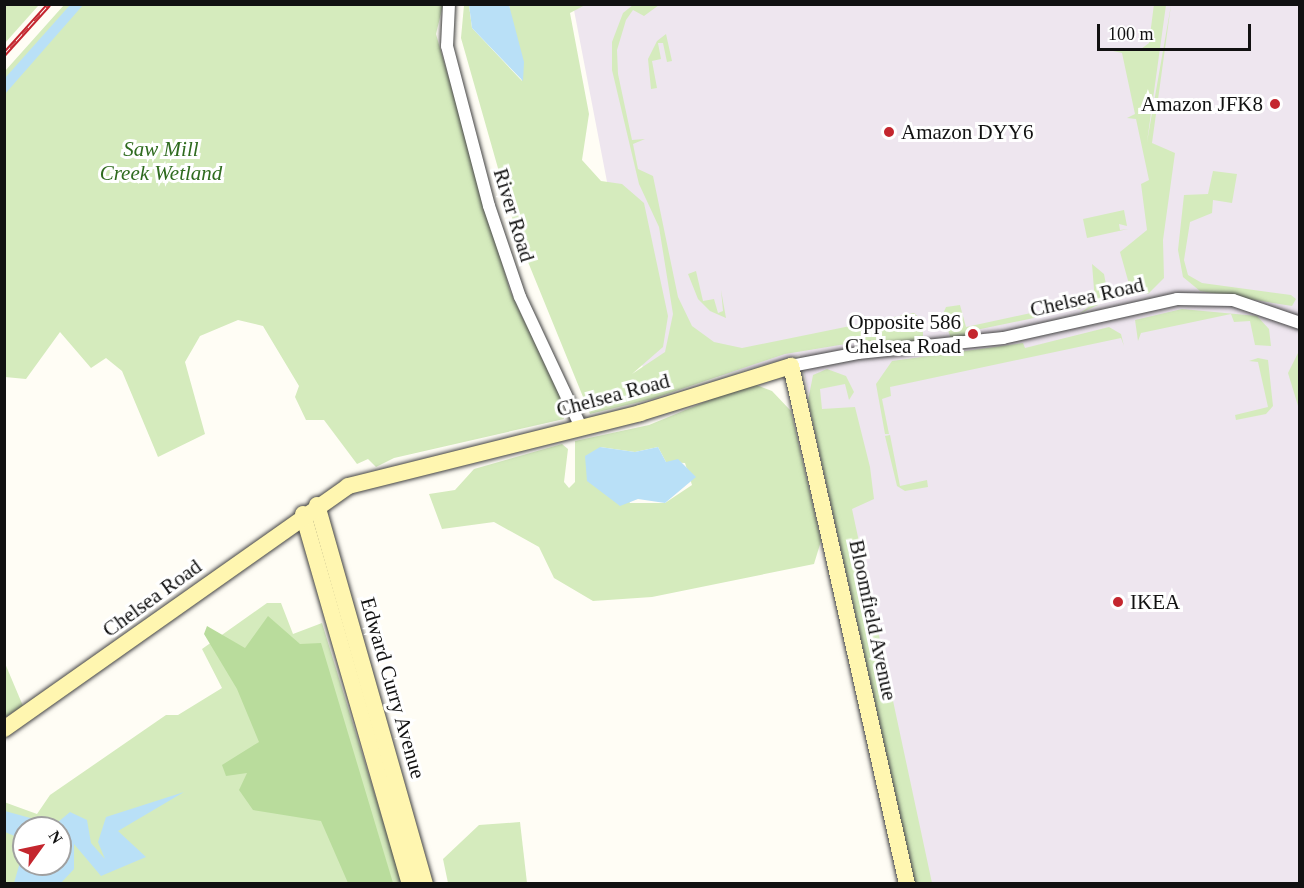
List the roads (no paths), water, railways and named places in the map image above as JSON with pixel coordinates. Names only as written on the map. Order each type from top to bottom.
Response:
[{"type":"street","name":"River Road","points":[[450,4],[447,46],[489,206],[520,297],[581,428]]},
{"type":"street","name":"Chelsea Road","points":[[4,729],[310,509],[376,477],[581,428],[791,366],[858,352],[1003,338],[1177,299],[1233,300],[1299,323]]},
{"type":"street","name":"Bloomfield Avenue","points":[[791,366],[907,884]]},
{"type":"street","name":"Edward Curry Avenue","points":[[310,509],[362,689],[425,884]]},
{"type":"street","name":"Edward Curry Avenue","points":[[362,689],[410,884]]},
{"type":"water","points":[[70,5],[83,5],[5,94],[5,78]]},
{"type":"water","points":[[469,5],[509,5],[524,62],[523,81],[472,28]]},
{"type":"water","points":[[600,447],[635,452],[658,447],[666,462],[678,459],[696,477],[665,503],[638,499],[620,506],[587,481],[585,456]]},
{"type":"water","points":[[184,792],[118,831],[146,857],[101,876],[74,844],[74,869],[72,871],[72,816],[65,816],[70,812],[87,820],[91,843],[105,859],[98,842],[106,817]]},
{"type":"water","points":[[5,811],[23,816],[12,816],[12,835],[5,832]]},
{"type":"water","points":[[16,876],[68,876],[61,883],[14,883]]},
{"type":"railway","points":[[4,54],[49,4]]},
{"type":"place","name":"Amazon JFK8","points":[[1275,104]]},
{"type":"place","name":"Amazon DYY6","points":[[889,132]]},
{"type":"place","name":"Opposite 586 Chelsea Road","points":[[973,334]]},
{"type":"place","name":"IKEA","points":[[1118,602]]},
{"type":"park label","name":"Saw Mill Creek Wetland","points":[[161,161]]}]
